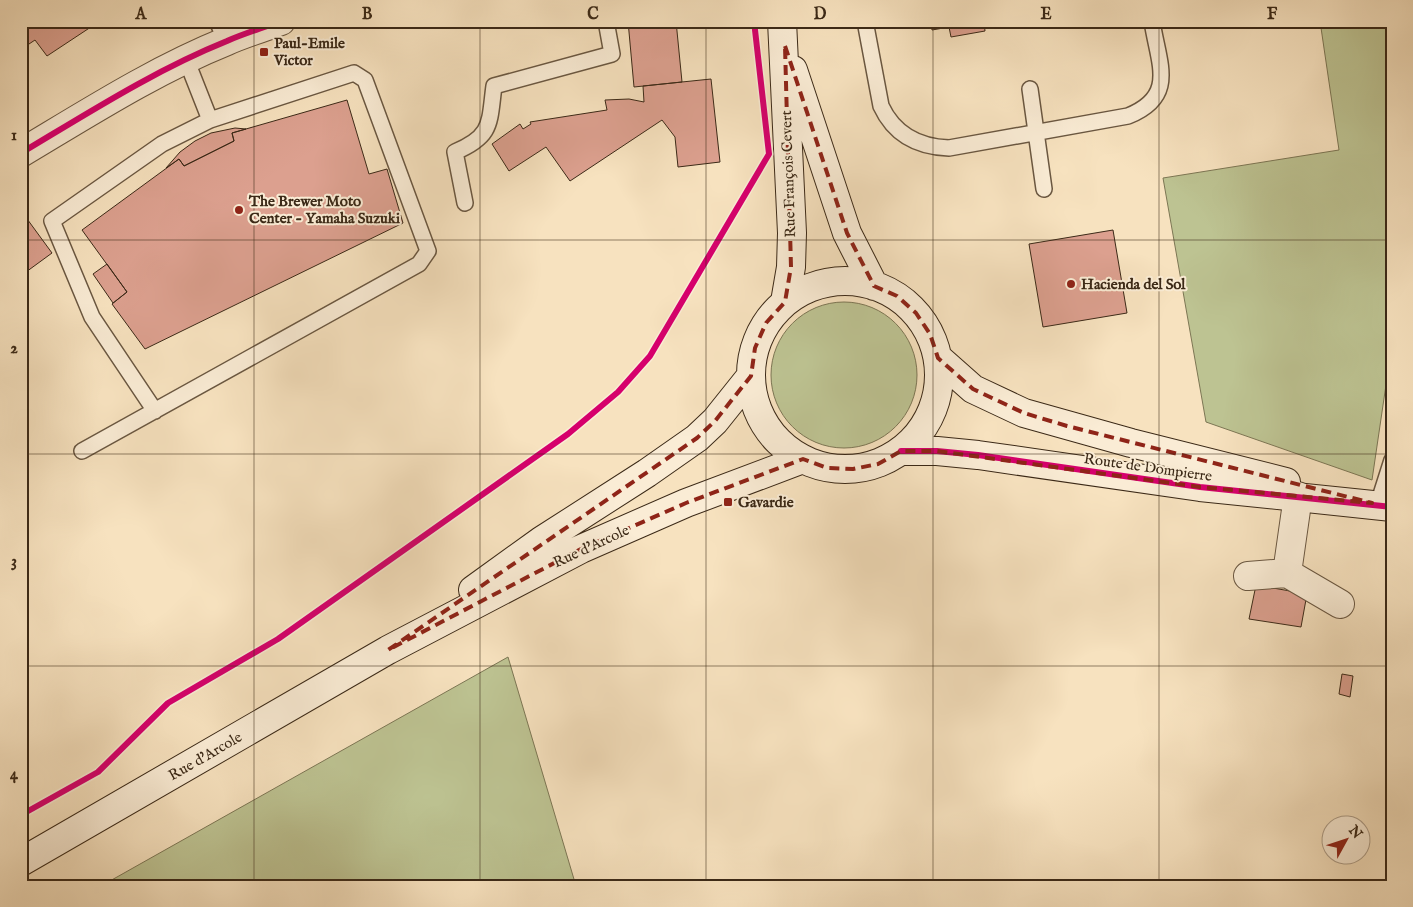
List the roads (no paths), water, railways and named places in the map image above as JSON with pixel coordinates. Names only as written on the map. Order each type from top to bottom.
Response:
[{"type":"main road","points":[[21,153],[133,87],[186,59],[222,31],[281,21]]},
{"type":"main road","name":"Rue François Cevert","points":[[783,33],[847,233],[874,286]]},
{"type":"main road","name":"Rue François Cevert","points":[[783,33],[792,233],[791,267],[785,302]]},
{"type":"main road","points":[[843,281],[874,286],[897,296],[916,313],[930,334],[938,358],[939,384],[933,410],[920,433],[901,452],[878,464],[853,469],[827,468],[803,459],[782,445],[765,425],[755,402],[751,376],[754,348],[766,323],[785,302],[812,286],[843,281]]},
{"type":"main road","name":"Route de Dompierre","points":[[938,358],[973,389],[1024,413],[1131,443],[1381,505]]},
{"type":"main road","name":"Rue d'Arcole","points":[[388,650],[541,541],[647,473],[697,438],[721,415],[751,376]]},
{"type":"main road","name":"Route de Dompierre","points":[[901,452],[937,451],[978,454],[1200,487],[1381,505]]},
{"type":"main road","name":"Rue d'Arcole","points":[[21,862],[388,650],[581,549],[686,503],[803,459]]},
{"type":"main road","points":[[1287,573],[1298,496]]},
{"type":"main road","points":[[1248,576],[1287,573],[1340,604]]},
{"type":"lane","points":[[465,203],[454,152],[472,144],[488,128],[494,86],[612,54],[606,21]]},
{"type":"lane","points":[[865,21],[881,106],[891,123],[908,138],[934,148],[949,148],[1036,133],[1128,116],[1142,110],[1153,102],[1160,90],[1161,72],[1152,21]]},
{"type":"lane","points":[[186,59],[210,120]]},
{"type":"lane","points":[[82,451],[155,411],[420,264],[428,251],[365,80],[354,73],[210,120],[162,144],[52,222],[92,317],[155,411]]},
{"type":"lane","points":[[1030,89],[1044,189]]},
{"type":"lane","points":[[1381,505],[1392,460]]},
{"type":"place","name":"Paul-Emile Victor","points":[[264,52]]},
{"type":"place","name":"The Brewer Moto Center - Yamaha Suzuki","points":[[239,210]]},
{"type":"place","name":"Hacienda del Sol","points":[[1071,284]]},
{"type":"place","name":"Gavardie","points":[[728,502]]}]
